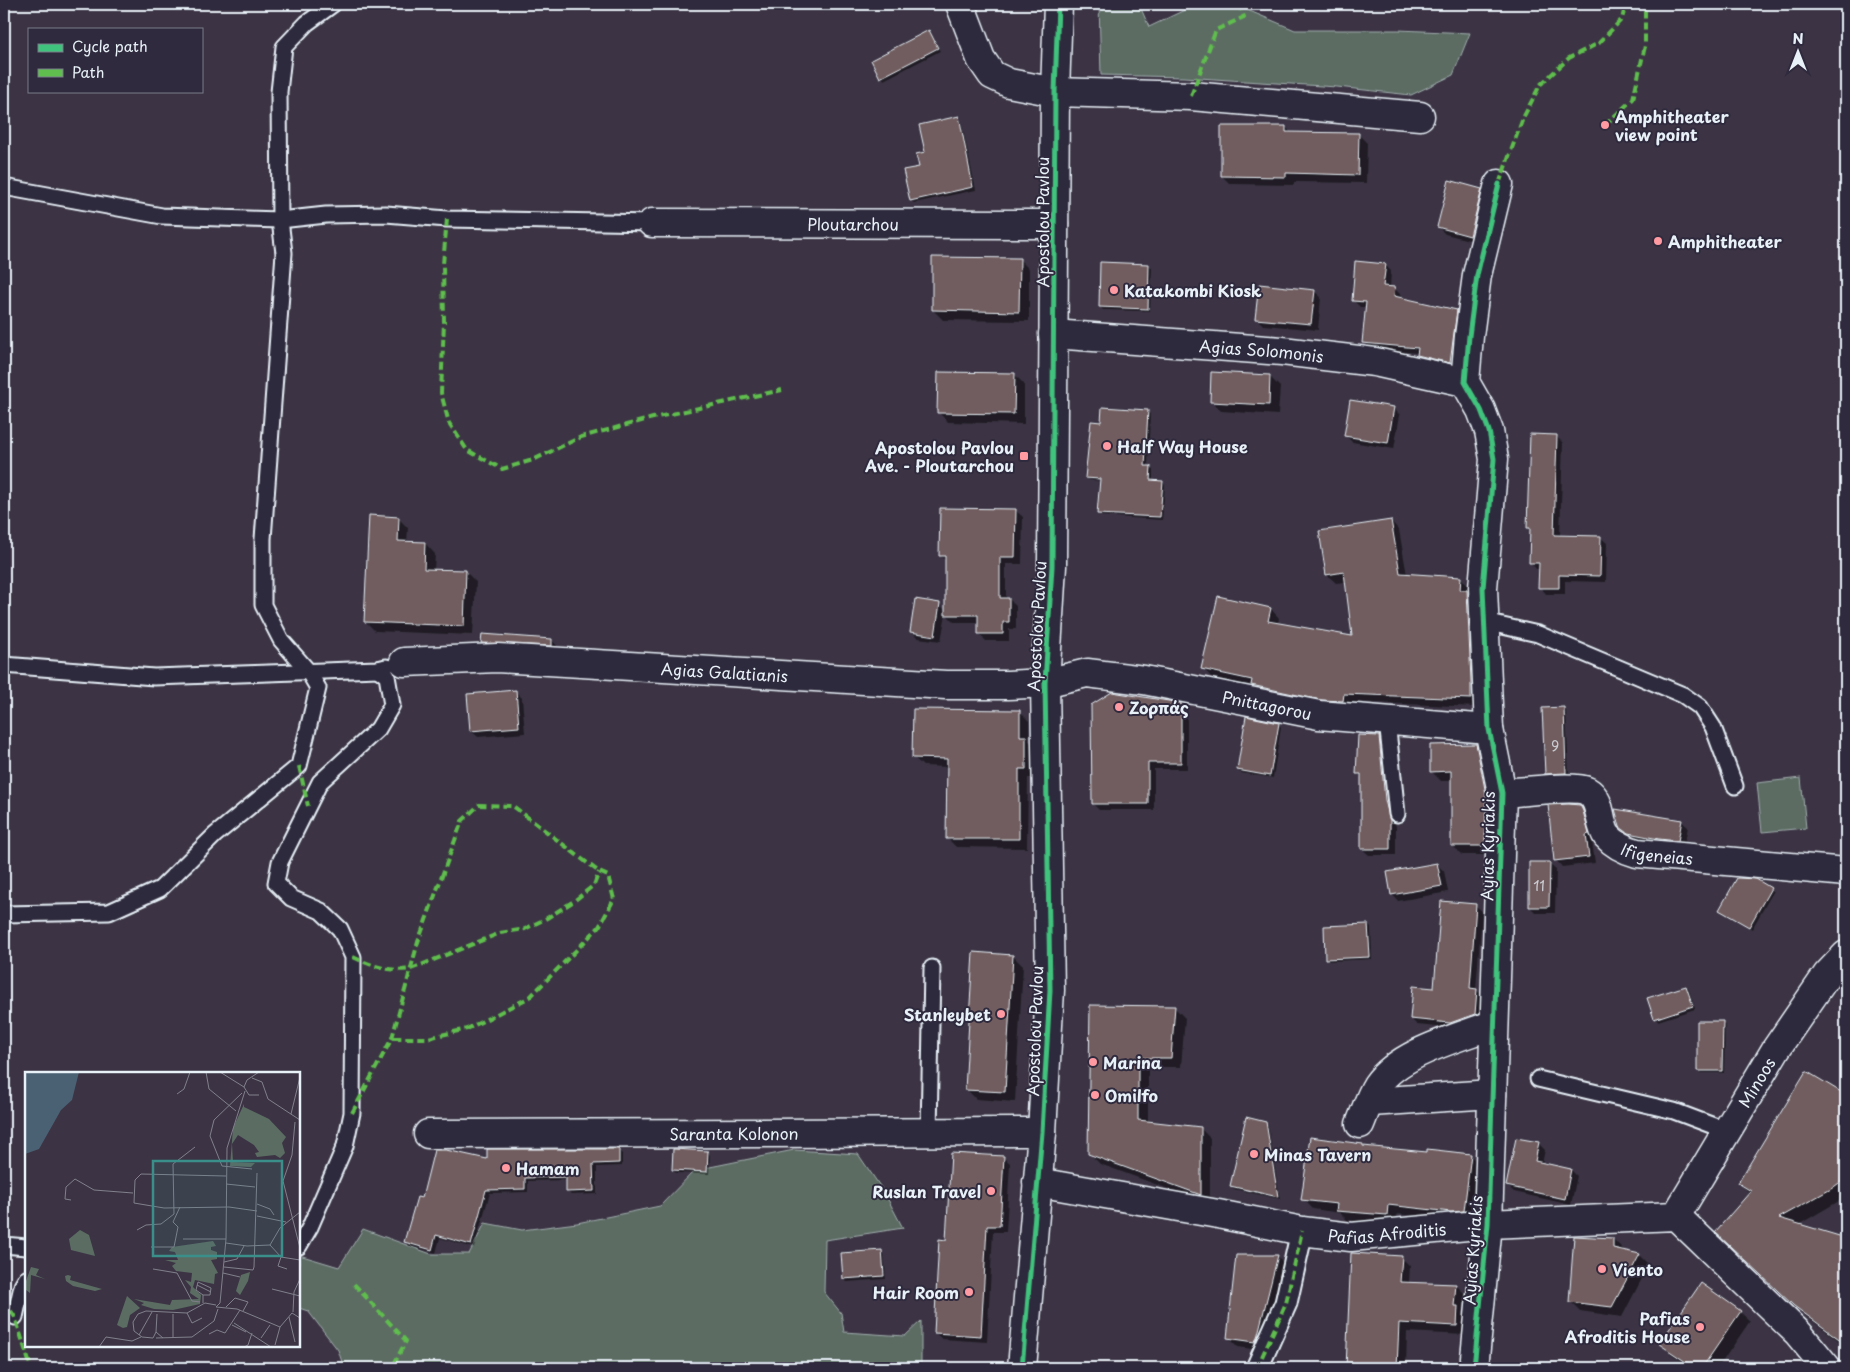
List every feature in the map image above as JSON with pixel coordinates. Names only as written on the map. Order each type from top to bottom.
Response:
[{"type":"street","points":[[960,4],[982,59],[992,75],[1009,83],[1055,92],[1192,96],[1420,116]]},
{"type":"street","name":"Apostolou Pavlou","points":[[1022,1368],[1042,1132],[1050,990],[1045,683],[1052,566],[1055,92],[1058,4]]},
{"type":"street","points":[[1466,382],[1469,336],[1477,275],[1498,184]]},
{"type":"street","name":"Ploutarchou","points":[[652,224],[1054,224]]},
{"type":"street","name":"Agias Solomonis","points":[[1053,334],[1300,353],[1375,362],[1466,382]]},
{"type":"street","name":"Ayias Kyriakis","points":[[1466,382],[1481,410],[1489,431],[1494,459],[1483,588],[1490,729],[1502,793],[1488,1224],[1474,1368]]},
{"type":"street","name":"Agias Galatianis","points":[[391,666],[498,658],[946,685],[1045,683]]},
{"type":"street","name":"Pnittagorou","points":[[1045,683],[1087,674],[1097,674],[1144,680],[1319,715],[1490,729]]},
{"type":"street","name":"Ifigeneias","points":[[1502,793],[1573,789],[1586,791],[1593,797],[1597,805],[1604,830],[1608,837],[1622,847],[1637,853],[1846,872]]},
{"type":"street","name":"Minoos","points":[[1676,1216],[1776,1050],[1827,975],[1846,955]]},
{"type":"street","points":[[1492,1094],[1365,1113],[1377,1085],[1413,1054],[1494,1024]]},
{"type":"street","name":"Saranta Kolonon","points":[[428,1134],[1042,1132]]},
{"type":"street","name":"Pafias Afroditis","points":[[1037,1182],[1302,1231],[1351,1237],[1488,1224],[1676,1216]]},
{"type":"street","points":[[1676,1216],[1798,1333],[1827,1368]]},
{"type":"street","points":[[1257,1368],[1286,1303],[1302,1231]]},
{"type":"lane","points":[[4,914],[109,912],[160,889],[216,835],[299,766],[318,688],[308,671],[280,640],[263,605],[263,539],[284,253],[280,220],[279,92],[284,47],[307,23],[333,4]]},
{"type":"lane","points":[[4,187],[162,216],[280,220],[326,215],[386,214],[447,219],[652,224]]},
{"type":"lane","points":[[1485,622],[1538,634],[1683,696],[1700,707],[1713,727],[1735,786]]},
{"type":"lane","points":[[4,665],[154,677],[391,666],[387,676],[392,705],[378,729],[320,782],[280,862],[276,884],[291,898],[321,911],[340,929],[353,957],[352,1113],[345,1146],[310,1227],[300,1244]]},
{"type":"lane","points":[[1387,721],[1397,814]]},
{"type":"lane","points":[[929,1133],[932,968]]},
{"type":"lane","points":[[1538,1079],[1674,1111],[1727,1131]]},
{"type":"lane","points":[[4,1245],[25,1247]]},
{"type":"lane","points":[[15,1317],[25,1281]]},
{"type":"green space","points":[[1099,4],[1139,4],[1149,27],[1197,4],[1233,4],[1295,30],[1398,30],[1470,33],[1453,75],[1411,95],[1337,87],[1184,77],[1101,75]]},
{"type":"green space","points":[[1801,778],[1806,828],[1762,832],[1757,783]]},
{"type":"green space","points":[[794,1150],[858,1154],[884,1192],[903,1228],[825,1240],[824,1292],[841,1313],[844,1332],[905,1336],[921,1321],[921,1368],[344,1368],[338,1350],[308,1311],[300,1308],[300,1255],[339,1267],[363,1229],[431,1254],[469,1254],[485,1223],[522,1230],[577,1223],[660,1206],[695,1170]]},
{"type":"building","points":[[929,30],[938,48],[880,78],[871,60]]},
{"type":"building","points":[[959,116],[973,187],[910,201],[903,170],[919,167],[916,154],[925,152],[919,125]]},
{"type":"building","points":[[1221,126],[1286,126],[1286,132],[1359,133],[1358,175],[1286,173],[1286,177],[1221,176]]},
{"type":"building","points":[[1449,180],[1482,189],[1470,236],[1437,227]]},
{"type":"building","points":[[932,257],[1020,258],[1019,312],[932,310]]},
{"type":"building","points":[[1355,261],[1386,264],[1383,286],[1395,287],[1394,296],[1457,310],[1450,363],[1417,355],[1418,348],[1362,343],[1366,302],[1352,301]]},
{"type":"building","points":[[1100,262],[1149,264],[1148,309],[1099,307]]},
{"type":"building","points":[[1259,284],[1315,290],[1311,324],[1255,319]]},
{"type":"building","points":[[938,372],[1015,373],[1014,414],[937,413]]},
{"type":"building","points":[[1211,372],[1270,375],[1269,405],[1210,402]]},
{"type":"building","points":[[1350,400],[1394,407],[1388,443],[1344,436]]},
{"type":"building","name":"Half Way House","points":[[1102,407],[1148,410],[1145,466],[1151,466],[1150,480],[1163,481],[1160,517],[1097,514],[1100,479],[1085,478],[1091,421],[1101,422]]},
{"type":"building","points":[[1530,434],[1557,435],[1554,535],[1601,536],[1600,576],[1559,575],[1559,588],[1538,588],[1539,563],[1529,563],[1530,528],[1527,528]]},
{"type":"building","points":[[940,508],[1016,509],[1015,557],[1000,557],[1000,598],[1009,598],[1009,622],[1003,622],[1003,634],[978,634],[978,615],[945,615],[945,556],[939,556]]},
{"type":"building","points":[[369,515],[399,517],[398,541],[425,542],[424,569],[466,570],[464,626],[364,622]]},
{"type":"building","points":[[1391,520],[1400,573],[1461,577],[1460,590],[1467,590],[1471,699],[1344,694],[1343,701],[1321,700],[1251,685],[1252,680],[1201,669],[1218,596],[1271,608],[1268,621],[1352,636],[1344,572],[1326,575],[1319,531]]},
{"type":"building","points":[[915,599],[940,603],[935,636],[910,632]]},
{"type":"building","points":[[482,634],[552,639],[552,646],[481,643]]},
{"type":"building","points":[[516,690],[519,727],[470,731],[467,694]]},
{"type":"building","points":[[1112,692],[1181,703],[1181,763],[1148,763],[1148,804],[1092,804],[1091,705]]},
{"type":"building","points":[[1564,707],[1566,773],[1545,774],[1542,708]]},
{"type":"building","points":[[913,709],[1020,710],[1020,736],[1026,736],[1026,769],[1019,769],[1019,839],[946,839],[947,759],[912,758]]},
{"type":"building","points":[[1246,716],[1279,723],[1270,776],[1237,770]]},
{"type":"building","points":[[1358,735],[1379,736],[1385,800],[1390,820],[1390,849],[1361,849],[1361,774],[1356,774]]},
{"type":"building","points":[[1476,744],[1486,794],[1485,846],[1451,846],[1451,771],[1430,772],[1430,745]]},
{"type":"building","points":[[1548,805],[1580,805],[1583,811],[1589,834],[1586,835],[1589,857],[1554,861]]},
{"type":"building","points":[[1615,809],[1682,820],[1678,841],[1628,833],[1620,827]]},
{"type":"building","points":[[1529,862],[1550,862],[1549,907],[1529,907]]},
{"type":"building","points":[[1437,863],[1442,886],[1391,895],[1387,872]]},
{"type":"building","points":[[1737,878],[1756,879],[1771,888],[1749,927],[1719,910]]},
{"type":"building","points":[[1441,901],[1476,904],[1470,988],[1477,989],[1475,1014],[1450,1023],[1410,1019],[1413,986],[1434,988]]},
{"type":"building","points":[[1368,924],[1370,957],[1325,959],[1324,926]]},
{"type":"building","points":[[973,952],[1013,955],[1005,1092],[965,1090]]},
{"type":"building","points":[[1686,986],[1693,1006],[1654,1019],[1647,998]]},
{"type":"building","points":[[1090,1005],[1175,1006],[1171,1058],[1138,1058],[1138,1120],[1201,1127],[1201,1195],[1088,1154]]},
{"type":"building","points":[[1697,1021],[1723,1021],[1722,1071],[1697,1071]]},
{"type":"building","points":[[1806,1071],[1846,1095],[1846,1178],[1831,1189],[1779,1218],[1846,1238],[1846,1344],[1794,1306],[1715,1232],[1751,1191],[1738,1183]]},
{"type":"building","name":"Minas Tavern","points":[[1246,1117],[1266,1122],[1278,1197],[1230,1186]]},
{"type":"building","points":[[1310,1137],[1363,1144],[1363,1146],[1427,1152],[1427,1149],[1471,1154],[1464,1211],[1451,1212],[1388,1205],[1387,1215],[1336,1211],[1337,1204],[1301,1200]]},
{"type":"building","points":[[1516,1138],[1539,1142],[1535,1161],[1571,1169],[1565,1199],[1506,1186]]},
{"type":"building","points":[[487,1149],[619,1149],[619,1163],[593,1164],[594,1191],[566,1192],[566,1177],[525,1178],[525,1189],[486,1190],[471,1245],[436,1235],[432,1250],[404,1242],[417,1197],[422,1198],[434,1150],[446,1150],[487,1159]]},
{"type":"building","points":[[673,1149],[708,1151],[707,1172],[672,1170]]},
{"type":"building","points":[[951,1153],[1004,1156],[1000,1226],[987,1226],[981,1336],[934,1333],[939,1239],[946,1240]]},
{"type":"building","name":"Viento","points":[[1574,1236],[1613,1238],[1613,1248],[1640,1254],[1612,1307],[1569,1302]]},
{"type":"building","points":[[882,1250],[884,1276],[843,1279],[841,1253]]},
{"type":"building","points":[[1351,1253],[1402,1256],[1400,1282],[1456,1284],[1454,1306],[1458,1306],[1457,1326],[1399,1323],[1397,1368],[1346,1368]]},
{"type":"building","points":[[1236,1255],[1278,1255],[1255,1342],[1227,1338]]},
{"type":"building","name":"Pafias Afroditis House","points":[[1701,1283],[1741,1311],[1702,1368],[1695,1368],[1659,1344]]},
{"type":"marked path","points":[[1191,96],[1216,30],[1244,17],[1239,4]]},
{"type":"marked path","points":[[1499,184],[1523,118],[1540,85],[1569,58],[1599,43],[1622,19],[1626,4]]},
{"type":"marked path","points":[[1605,125],[1633,99],[1645,46],[1645,4]]},
{"type":"marked path","points":[[447,219],[443,264],[444,322],[441,393],[449,423],[467,450],[502,469],[533,460],[581,437],[653,418],[782,390]]},
{"type":"marked path","points":[[299,766],[308,806]]},
{"type":"marked path","points":[[352,1113],[392,1038],[418,942],[462,821],[479,805],[513,806],[599,872],[608,876],[614,899],[599,927],[530,997],[467,1029],[428,1038],[392,1038]]},
{"type":"marked path","points":[[353,957],[367,963],[395,970],[411,969],[500,933],[525,929],[547,918],[574,901],[594,885],[599,872]]},
{"type":"marked path","points":[[1257,1368],[1286,1303],[1302,1231]]},
{"type":"marked path","points":[[354,1284],[406,1341],[392,1368]]},
{"type":"marked path","points":[[4,1301],[15,1317],[31,1368]]},
{"type":"cycle path","points":[[1022,1368],[1042,1132],[1050,990],[1045,683],[1052,566],[1055,92],[1058,4]]},
{"type":"cycle path","points":[[1474,1368],[1488,1224],[1502,793],[1489,729],[1483,588],[1494,459],[1489,431],[1481,410],[1465,382],[1477,275],[1499,184]]},
{"type":"place","name":"Amphitheater view point","points":[[1605,125]]},
{"type":"place","name":"Amphitheater","points":[[1658,241]]},
{"type":"place","name":"Katakombi Kiosk","points":[[1114,290]]},
{"type":"place","name":"Half Way House","points":[[1107,446]]},
{"type":"place","name":"Apostolou Pavlou Ave. - Ploutarchou","points":[[1024,456]]},
{"type":"place","name":"Ζορπάς","points":[[1119,707]]},
{"type":"place","name":"Stanleybet","points":[[1001,1014]]},
{"type":"place","name":"Marina","points":[[1093,1062]]},
{"type":"place","name":"Omilfo","points":[[1095,1095]]},
{"type":"place","name":"Minas Tavern","points":[[1254,1154]]},
{"type":"place","name":"Hamam","points":[[506,1168]]},
{"type":"place","name":"Ruslan Travel","points":[[991,1191]]},
{"type":"place","name":"Viento","points":[[1602,1269]]},
{"type":"place","name":"Hair Room","points":[[969,1292]]},
{"type":"place","name":"Pafias Afroditis House","points":[[1700,1327]]}]
